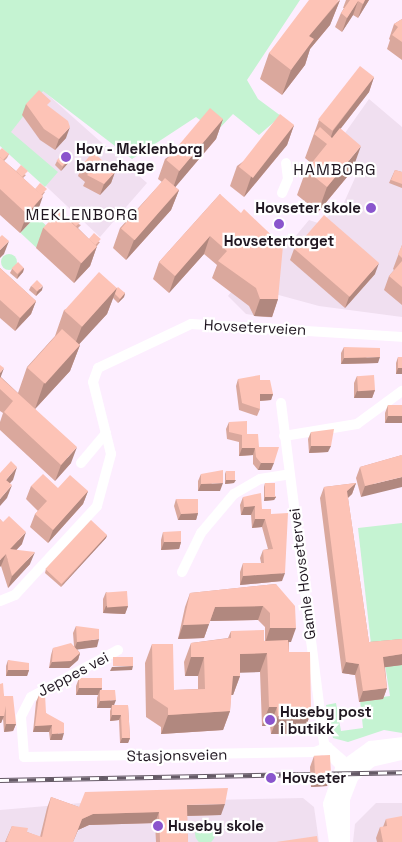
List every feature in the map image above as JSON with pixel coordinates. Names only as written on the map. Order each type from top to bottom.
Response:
[{"type":"street","points":[[282,194],[288,179],[286,163]]},
{"type":"street","name":"Hovseterveien","points":[[0,600],[15,595],[97,506],[111,454],[94,372],[184,326],[402,337]]},
{"type":"street","points":[[284,436],[357,424],[402,390]]},
{"type":"street","name":"Gamle Hovsetervei","points":[[281,403],[326,747]]},
{"type":"street","points":[[81,463],[106,434]]},
{"type":"street","points":[[182,572],[201,533],[234,494],[260,478],[290,474]]},
{"type":"street","name":"Jeppes vei","points":[[24,757],[21,717],[27,701],[118,650]]},
{"type":"street","points":[[336,842],[337,799],[349,766],[371,748],[402,744]]},
{"type":"street","points":[[326,747],[349,766]]},
{"type":"street","name":"Stasjonsveien","points":[[24,757],[326,747]]},
{"type":"street","points":[[349,766],[402,753]]},
{"type":"street","points":[[337,799],[343,842]]},
{"type":"shaded area","name":"Hov - Meklenborg barnehage","points":[[38,86],[147,183],[100,237],[0,143],[0,126]]},
{"type":"shaded area","name":"Hovseter skole","points":[[369,99],[402,127],[402,317],[319,306],[275,294],[272,318],[246,314],[228,296],[235,287],[276,246],[289,244],[309,220],[318,223],[342,207],[359,169],[333,150]]},
{"type":"shaded area","name":"Huseby skole","points":[[303,798],[314,807],[319,842],[0,842],[0,810],[81,803]]},
{"type":"shaded area","points":[[376,803],[402,803],[402,842],[353,842],[355,824]]},
{"type":"green space","points":[[0,0],[300,0],[247,80],[258,99],[281,116],[259,135],[233,114],[216,132],[196,117],[132,159],[43,91],[11,132],[58,172],[45,187],[0,146]]},
{"type":"green space","points":[[36,216],[52,231],[36,248],[20,233]]},
{"type":"green space","points":[[9,254],[15,256],[17,262],[15,268],[9,270],[3,268],[1,262],[3,256]]},
{"type":"green space","points":[[402,523],[402,642],[371,644],[358,528]]},
{"type":"green space","points":[[402,663],[402,733],[384,730],[348,742],[333,738],[326,705],[336,703],[341,731],[363,728],[360,700],[390,696],[385,665]]},
{"type":"green space","points":[[205,824],[212,827],[215,834],[212,841],[205,844],[198,841],[195,834],[198,827]]},
{"type":"building","points":[[309,0],[339,0],[309,36],[314,39],[291,70],[269,53]]},
{"type":"building","points":[[350,0],[365,0],[363,4],[358,1],[347,18],[341,13]]},
{"type":"building","points":[[402,19],[402,42],[392,35],[398,27],[394,24]]},
{"type":"building","points":[[360,66],[374,77],[332,131],[318,120]]},
{"type":"building","points":[[39,90],[51,101],[47,105],[68,121],[70,127],[59,139],[44,129],[26,104]]},
{"type":"building","points":[[210,108],[223,119],[179,171],[166,160]]},
{"type":"building","points":[[280,114],[294,125],[253,178],[239,167]]},
{"type":"building","points":[[320,127],[332,138],[340,128],[361,146],[327,187],[306,170],[327,144],[314,134]]},
{"type":"building","points":[[2,148],[9,154],[3,160],[0,157],[0,150]]},
{"type":"building","points":[[65,152],[71,158],[62,166],[57,160]]},
{"type":"building","points":[[93,152],[115,172],[104,184],[87,175],[90,172],[82,165]]},
{"type":"building","points":[[0,157],[43,196],[27,214],[0,189]]},
{"type":"building","points":[[21,165],[28,171],[22,177],[16,171]]},
{"type":"building","points":[[395,170],[402,172],[402,184],[391,180]]},
{"type":"building","points":[[165,178],[179,190],[135,240],[121,229]]},
{"type":"building","points":[[40,183],[47,189],[41,195],[35,189]]},
{"type":"building","points":[[220,194],[241,213],[244,209],[283,246],[278,299],[260,299],[256,288],[218,261],[227,251],[210,236],[175,276],[159,262]]},
{"type":"building","points":[[59,211],[97,246],[81,263],[43,228]]},
{"type":"building","points":[[76,215],[82,221],[76,226],[70,221]]},
{"type":"building","name":"Hovseter skole","points":[[324,215],[379,263],[350,297],[294,249]]},
{"type":"building","points":[[94,233],[101,239],[96,245],[89,239]]},
{"type":"building","points":[[2,235],[9,241],[0,250],[0,237]]},
{"type":"building","points":[[402,245],[402,258],[398,254]]},
{"type":"building","points":[[402,261],[402,287],[389,276]]},
{"type":"building","points":[[18,262],[24,268],[17,274],[12,268]]},
{"type":"building","points":[[0,268],[36,301],[20,318],[0,300]]},
{"type":"building","points":[[99,272],[117,288],[82,327],[64,311]]},
{"type":"building","points":[[37,280],[43,286],[37,291],[31,286]]},
{"type":"building","points":[[118,287],[125,293],[120,299],[115,294]]},
{"type":"building","points":[[62,329],[80,345],[45,384],[27,368]]},
{"type":"building","points":[[344,347],[380,348],[380,357],[344,358]]},
{"type":"building","points":[[398,357],[402,357],[402,368],[398,368]]},
{"type":"building","points":[[0,365],[4,368],[0,373]]},
{"type":"building","points":[[260,375],[260,380],[270,380],[273,394],[260,394],[260,409],[242,403],[238,379]]},
{"type":"building","points":[[374,375],[375,390],[358,391],[357,376]]},
{"type":"building","points":[[0,377],[77,447],[61,465],[4,412],[13,401],[0,389]]},
{"type":"building","points":[[388,405],[402,405],[402,416],[388,416]]},
{"type":"building","points":[[247,421],[247,434],[258,434],[259,447],[279,447],[274,463],[261,463],[256,457],[255,448],[242,448],[242,435],[229,432],[229,422]]},
{"type":"building","points":[[334,429],[331,446],[311,446],[311,432]]},
{"type":"building","points":[[402,455],[402,477],[365,486],[360,467]]},
{"type":"building","points":[[11,461],[17,467],[6,480],[12,485],[0,499],[0,473]]},
{"type":"building","points":[[223,470],[223,483],[201,484],[201,474]]},
{"type":"building","points":[[226,471],[235,471],[235,480],[226,480]]},
{"type":"building","points":[[43,474],[58,488],[70,475],[88,491],[53,530],[35,514],[47,501],[31,486]]},
{"type":"building","points":[[265,483],[275,483],[275,497],[265,497]]},
{"type":"building","points":[[356,483],[347,491],[369,642],[402,639],[402,654],[383,657],[387,688],[363,691],[359,664],[346,662],[324,487]]},
{"type":"building","points":[[261,493],[262,509],[271,509],[271,514],[288,513],[285,573],[243,576],[243,563],[264,563],[263,550],[273,549],[265,519],[255,519],[255,506],[244,507],[243,497]]},
{"type":"building","points":[[176,499],[198,499],[198,513],[181,514]]},
{"type":"building","points":[[9,516],[26,532],[10,549],[35,552],[12,576],[6,554],[0,560],[0,519],[3,522]]},
{"type":"building","points":[[91,520],[107,535],[61,584],[45,569]]},
{"type":"building","points":[[181,531],[181,542],[164,542],[163,532]]},
{"type":"building","points":[[276,584],[295,606],[296,628],[270,628],[270,613],[263,606],[215,607],[209,624],[183,625],[190,593]]},
{"type":"building","points":[[127,591],[128,606],[107,607],[106,592]]},
{"type":"building","points":[[76,626],[99,629],[99,639],[77,642]]},
{"type":"building","points":[[264,630],[264,641],[288,640],[289,652],[310,652],[311,711],[307,715],[278,716],[277,707],[269,707],[267,653],[240,654],[240,676],[233,676],[230,711],[168,715],[168,708],[153,698],[152,644],[173,644],[174,690],[205,689],[204,657],[191,657],[191,643],[231,638],[231,631]]},
{"type":"building","points":[[71,643],[80,653],[71,661],[52,662],[53,648]]},
{"type":"building","points":[[113,657],[133,657],[133,666],[113,666]]},
{"type":"building","points":[[8,660],[29,663],[29,670],[8,670]]},
{"type":"building","points":[[79,678],[102,678],[102,688],[79,688]]},
{"type":"building","points":[[3,683],[4,696],[13,696],[16,724],[6,724],[6,706],[4,716],[0,716],[0,684]]},
{"type":"building","points":[[100,690],[115,690],[116,700],[100,701]]},
{"type":"building","points":[[45,694],[46,713],[64,723],[64,733],[52,734],[52,725],[35,726],[39,695]]},
{"type":"building","points":[[112,705],[128,705],[130,738],[122,738],[121,715],[112,715]]},
{"type":"building","points":[[330,755],[331,776],[315,777],[314,756]]},
{"type":"building","points":[[228,788],[225,804],[187,805],[188,842],[160,842],[159,812],[93,814],[82,819],[73,842],[6,841],[12,826],[28,828],[27,832],[42,837],[51,797],[79,807],[85,792]]},
{"type":"building","points":[[402,816],[402,842],[383,842],[380,827],[387,826],[386,819]]},
{"type":"building","points":[[317,836],[318,842],[276,842]]},
{"type":"railway","points":[[0,780],[402,772]]},
{"type":"place","name":"Hov - Meklenborg barnehage","points":[[66,157]]},
{"type":"place","name":"Hovseter skole","points":[[371,208]]},
{"type":"place","name":"Hovsetertorget","points":[[279,224]]},
{"type":"place","name":"Huseby post i butikk","points":[[270,720]]},
{"type":"place","name":"Hovseter","points":[[271,778]]},
{"type":"place","name":"Huseby skole","points":[[158,826]]},
{"type":"district","name":"HAMBORG","points":[[335,170]]},
{"type":"district","name":"MEKLENBORG","points":[[82,215]]}]
